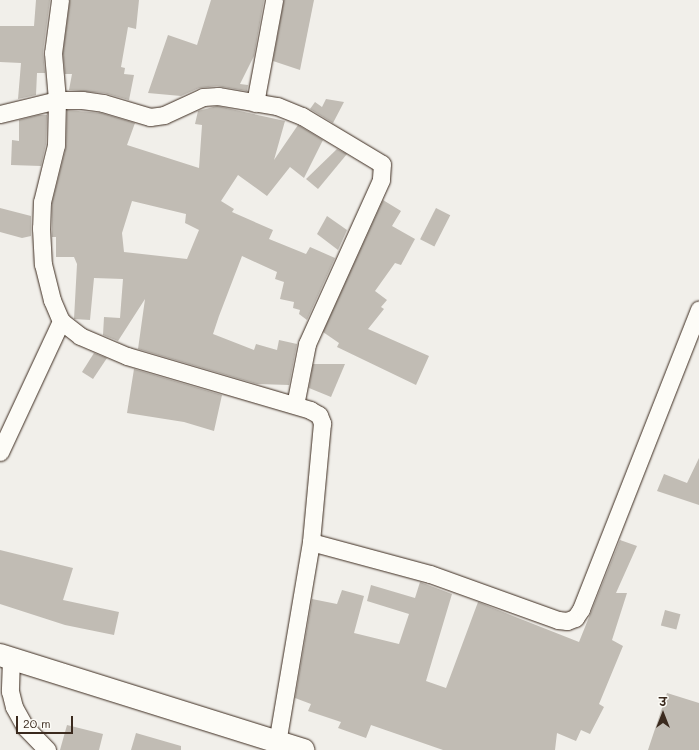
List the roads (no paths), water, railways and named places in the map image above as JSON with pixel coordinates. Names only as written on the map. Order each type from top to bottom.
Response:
[{"type":"main road","points":[[5,657],[303,750]]},
{"type":"street","points":[[60,0],[53,53],[57,100],[56,145],[42,202],[41,228],[43,264],[52,300],[61,321],[80,336],[128,356],[295,405],[319,415],[322,423],[311,542],[277,742]]},
{"type":"street","points":[[255,103],[274,0]]},
{"type":"street","points":[[0,114],[57,100],[103,103],[150,117],[164,115],[203,97],[255,103],[302,116],[382,164],[383,171],[307,344],[295,405]]},
{"type":"street","points":[[311,542],[430,574],[558,620],[567,621],[575,618],[581,609],[699,309]]},
{"type":"street","points":[[0,452],[61,321]]},
{"type":"street","points":[[5,657],[14,707],[25,727],[47,750]]}]
